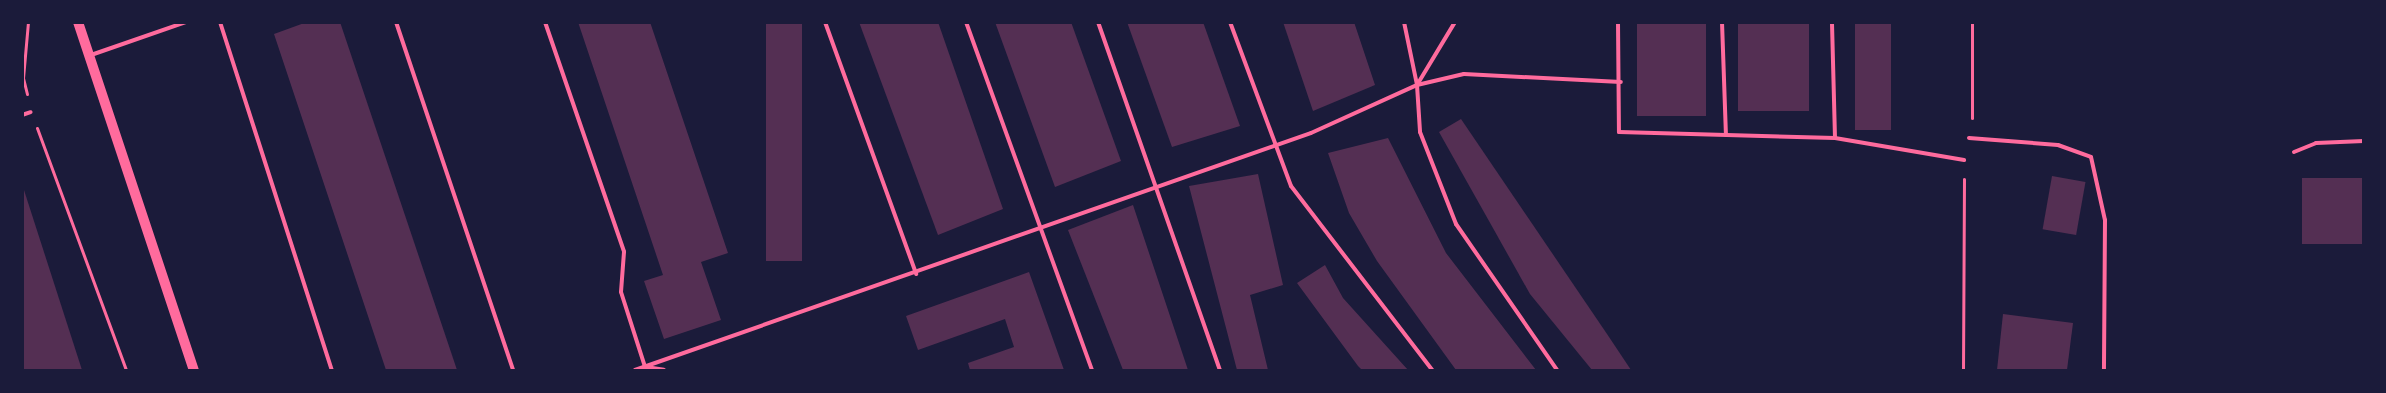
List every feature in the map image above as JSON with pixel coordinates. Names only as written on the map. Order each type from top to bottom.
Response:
[{"type":"main road","points":[[78,22],[194,370]]},
{"type":"lane","points":[[89,56],[186,22]]},
{"type":"lane","points":[[220,22],[332,370]]},
{"type":"lane","points":[[396,22],[513,370]]},
{"type":"lane","points":[[545,22],[624,252],[621,292],[645,369]]},
{"type":"lane","points":[[825,22],[916,274]]},
{"type":"lane","points":[[966,22],[1039,230],[1092,370]]},
{"type":"lane","points":[[1098,22],[1158,188],[1220,370]]},
{"type":"lane","points":[[1230,22],[1291,186],[1432,370]]},
{"type":"lane","points":[[1404,22],[1417,85],[1420,132],[1456,224],[1557,370]]},
{"type":"lane","points":[[1417,85],[1455,22]]},
{"type":"lane","points":[[1618,22],[1619,132],[1835,138],[1964,160]]},
{"type":"lane","points":[[1722,22],[1726,135]]},
{"type":"lane","points":[[1832,22],[1835,138]]},
{"type":"lane","points":[[645,369],[1275,146],[1417,85],[1464,74],[1620,82]]},
{"type":"lane","points":[[22,115],[31,112]]},
{"type":"lane","points":[[1969,138],[2058,145],[2091,157],[2105,220],[2104,370]]},
{"type":"lane","points":[[2294,152],[2316,143],[2364,141]]},
{"type":"lane","points":[[635,370],[664,370]]},
{"type":"path","points":[[28,22],[23,78],[31,112],[126,370]]},
{"type":"path","points":[[1969,138],[1972,22]]},
{"type":"path","points":[[1963,370],[1964,160]]},
{"type":"building","points":[[307,22],[340,22],[457,370],[386,370],[274,34]]},
{"type":"building","points":[[578,22],[650,22],[728,253],[701,262],[721,320],[664,339],[644,281],[663,275]]},
{"type":"building","points":[[766,22],[802,22],[802,261],[766,261]]},
{"type":"building","points":[[859,22],[938,22],[1003,209],[938,235]]},
{"type":"building","points":[[995,22],[1071,22],[1121,161],[1055,187]]},
{"type":"building","points":[[1127,22],[1203,22],[1240,126],[1172,147]]},
{"type":"building","points":[[1283,22],[1354,22],[1375,85],[1313,111]]},
{"type":"building","points":[[1637,22],[1706,22],[1706,116],[1637,116]]},
{"type":"building","points":[[1738,22],[1809,22],[1809,111],[1738,111]]},
{"type":"building","points":[[1855,22],[1891,22],[1891,130],[1855,130]]},
{"type":"building","points":[[1461,119],[1631,370],[1592,370],[1530,294],[1439,132]]},
{"type":"building","points":[[1388,138],[1446,253],[1536,370],[1456,370],[1377,261],[1349,213],[1328,153]]},
{"type":"building","points":[[1258,174],[1283,285],[1250,295],[1268,370],[1237,370],[1189,186]]},
{"type":"building","points":[[2052,176],[2085,182],[2076,235],[2043,229]]},
{"type":"building","points":[[2302,178],[2364,178],[2364,244],[2302,244]]},
{"type":"building","points":[[23,187],[82,370],[22,370]]},
{"type":"building","points":[[1133,205],[1188,370],[1123,370],[1068,230]]},
{"type":"building","points":[[1325,265],[1343,298],[1408,370],[1362,370],[1358,366],[1297,283]]},
{"type":"building","points":[[1029,272],[1064,370],[970,370],[968,363],[1014,347],[1005,319],[918,350],[906,316]]},
{"type":"building","points":[[2003,314],[2073,323],[2067,370],[1997,370]]}]
